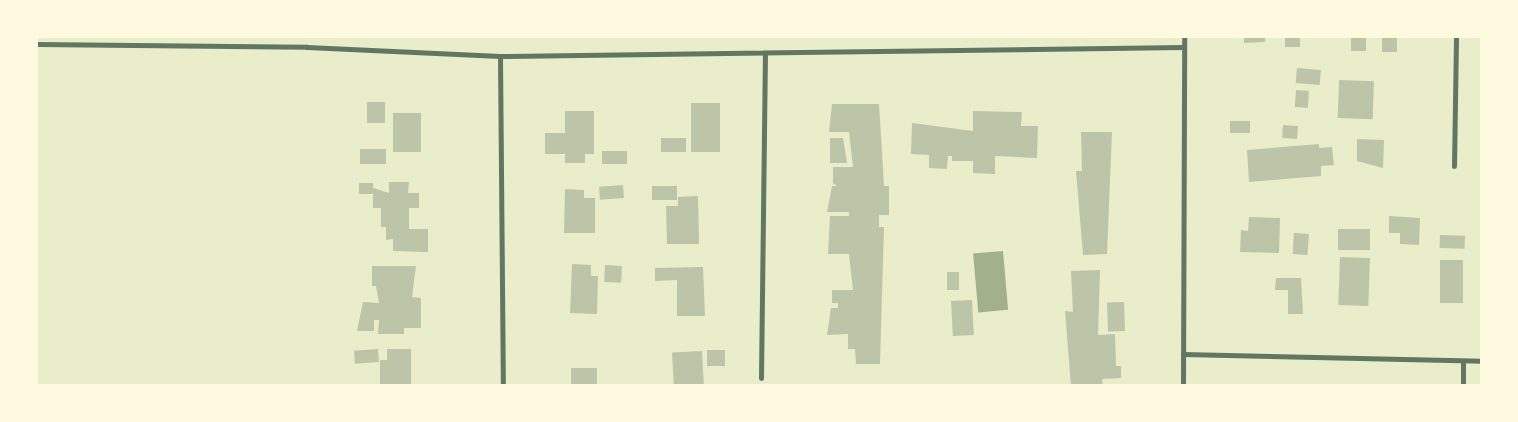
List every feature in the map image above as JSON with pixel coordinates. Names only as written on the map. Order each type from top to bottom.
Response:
[{"type":"street","points":[[1183,386],[1184,36]]},
{"type":"street","points":[[1454,166],[1456,36]]},
{"type":"street","points":[[36,44],[307,47],[500,56],[765,55],[1184,47]]},
{"type":"street","points":[[762,378],[765,55]]},
{"type":"street","points":[[500,56],[503,386]]},
{"type":"street","points":[[1183,354],[1482,361]]},
{"type":"street","points":[[1463,361],[1463,386]]},
{"type":"shaded area","points":[[1003,251],[1008,310],[978,312],[973,254]]},
{"type":"building","points":[[1244,36],[1265,36],[1265,42],[1244,43]]},
{"type":"building","points":[[1285,36],[1300,36],[1300,47],[1285,47]]},
{"type":"building","points":[[1351,36],[1366,36],[1366,51],[1351,51]]},
{"type":"building","points":[[1382,36],[1397,36],[1397,52],[1382,52]]},
{"type":"building","points":[[1297,68],[1321,70],[1320,85],[1296,83]]},
{"type":"building","points":[[1339,80],[1374,81],[1373,119],[1338,118]]},
{"type":"building","points":[[1296,90],[1309,91],[1308,108],[1295,107]]},
{"type":"building","points":[[367,102],[385,102],[385,123],[367,123]]},
{"type":"building","points":[[691,103],[720,103],[720,152],[691,152]]},
{"type":"building","points":[[832,104],[879,104],[884,186],[889,186],[889,215],[879,215],[879,227],[884,227],[880,364],[856,364],[855,349],[848,349],[848,334],[827,335],[831,308],[838,308],[838,303],[832,303],[832,290],[853,290],[849,254],[828,254],[830,216],[849,216],[849,212],[827,212],[832,186],[837,186],[833,183],[833,167],[853,167],[849,132],[829,132]]},
{"type":"building","points":[[565,111],[594,111],[594,154],[585,154],[585,163],[565,163],[565,154],[545,154],[545,133],[565,133]]},
{"type":"building","points":[[973,111],[1022,112],[1021,126],[1038,126],[1037,158],[995,156],[995,174],[973,173],[973,161],[952,161],[952,156],[948,156],[947,169],[929,168],[929,155],[911,154],[912,123],[973,131]]},
{"type":"building","points":[[393,113],[421,113],[421,152],[393,152]]},
{"type":"building","points":[[1230,121],[1250,121],[1250,133],[1230,133]]},
{"type":"building","points":[[1283,125],[1298,126],[1297,139],[1282,138]]},
{"type":"building","points":[[1081,132],[1112,132],[1107,254],[1083,255],[1076,171],[1082,171]]},
{"type":"building","points":[[661,138],[686,138],[686,152],[661,152]]},
{"type":"building","points":[[830,138],[843,138],[847,163],[830,163]]},
{"type":"building","points":[[1357,139],[1384,140],[1383,168],[1357,161]]},
{"type":"building","points":[[1319,144],[1319,148],[1332,147],[1334,165],[1321,166],[1321,176],[1249,182],[1247,150]]},
{"type":"building","points":[[360,149],[386,149],[386,164],[360,164]]},
{"type":"building","points":[[602,151],[627,151],[627,164],[602,164]]},
{"type":"building","points":[[389,182],[409,182],[408,193],[419,193],[419,208],[409,208],[409,229],[428,229],[428,252],[393,251],[393,239],[386,240],[386,227],[381,227],[381,208],[373,208],[373,194],[359,194],[359,183],[373,183],[373,188],[389,193]]},
{"type":"building","points":[[623,185],[624,198],[600,200],[599,187]]},
{"type":"building","points":[[652,186],[677,186],[677,200],[652,200]]},
{"type":"building","points":[[565,189],[584,190],[584,198],[595,198],[595,233],[564,233]]},
{"type":"building","points":[[698,196],[699,244],[667,244],[666,206],[678,206],[678,197]]},
{"type":"building","points":[[1389,216],[1420,218],[1419,245],[1400,244],[1400,233],[1389,233]]},
{"type":"building","points":[[1249,217],[1280,218],[1279,253],[1240,252],[1241,230],[1248,231]]},
{"type":"building","points":[[1338,229],[1370,229],[1370,250],[1338,250]]},
{"type":"building","points":[[1294,233],[1309,234],[1307,255],[1293,254]]},
{"type":"building","points":[[1440,235],[1465,236],[1465,249],[1440,248]]},
{"type":"building","points":[[1340,257],[1370,258],[1368,306],[1338,305]]},
{"type":"building","points":[[1440,260],[1463,260],[1463,303],[1440,303]]},
{"type":"building","points":[[572,264],[591,265],[591,276],[598,276],[597,314],[570,313]]},
{"type":"building","points":[[605,265],[622,266],[621,283],[604,282]]},
{"type":"building","points":[[372,266],[416,266],[412,297],[421,298],[421,328],[404,328],[404,334],[378,334],[379,320],[374,320],[374,331],[357,331],[363,302],[379,303],[376,286],[372,286]]},
{"type":"building","points":[[703,267],[705,316],[677,316],[677,280],[655,281],[655,268]]},
{"type":"building","points":[[1100,270],[1098,335],[1115,334],[1116,366],[1121,366],[1121,378],[1102,379],[1103,386],[1071,386],[1065,311],[1073,312],[1071,271]]},
{"type":"building","points":[[947,272],[959,272],[959,290],[947,290]]},
{"type":"building","points":[[1276,278],[1301,278],[1303,314],[1288,314],[1288,290],[1275,290]]},
{"type":"building","points":[[972,300],[974,335],[953,336],[951,301]]},
{"type":"building","points":[[1124,302],[1125,331],[1108,332],[1107,303]]},
{"type":"building","points":[[378,349],[379,362],[355,364],[354,351]]},
{"type":"building","points":[[387,349],[411,349],[411,386],[380,386],[380,360],[387,360]]},
{"type":"building","points":[[707,350],[725,350],[725,366],[707,366]]},
{"type":"building","points":[[702,351],[704,386],[674,386],[672,353]]},
{"type":"building","points":[[571,368],[597,368],[597,386],[571,386]]}]
